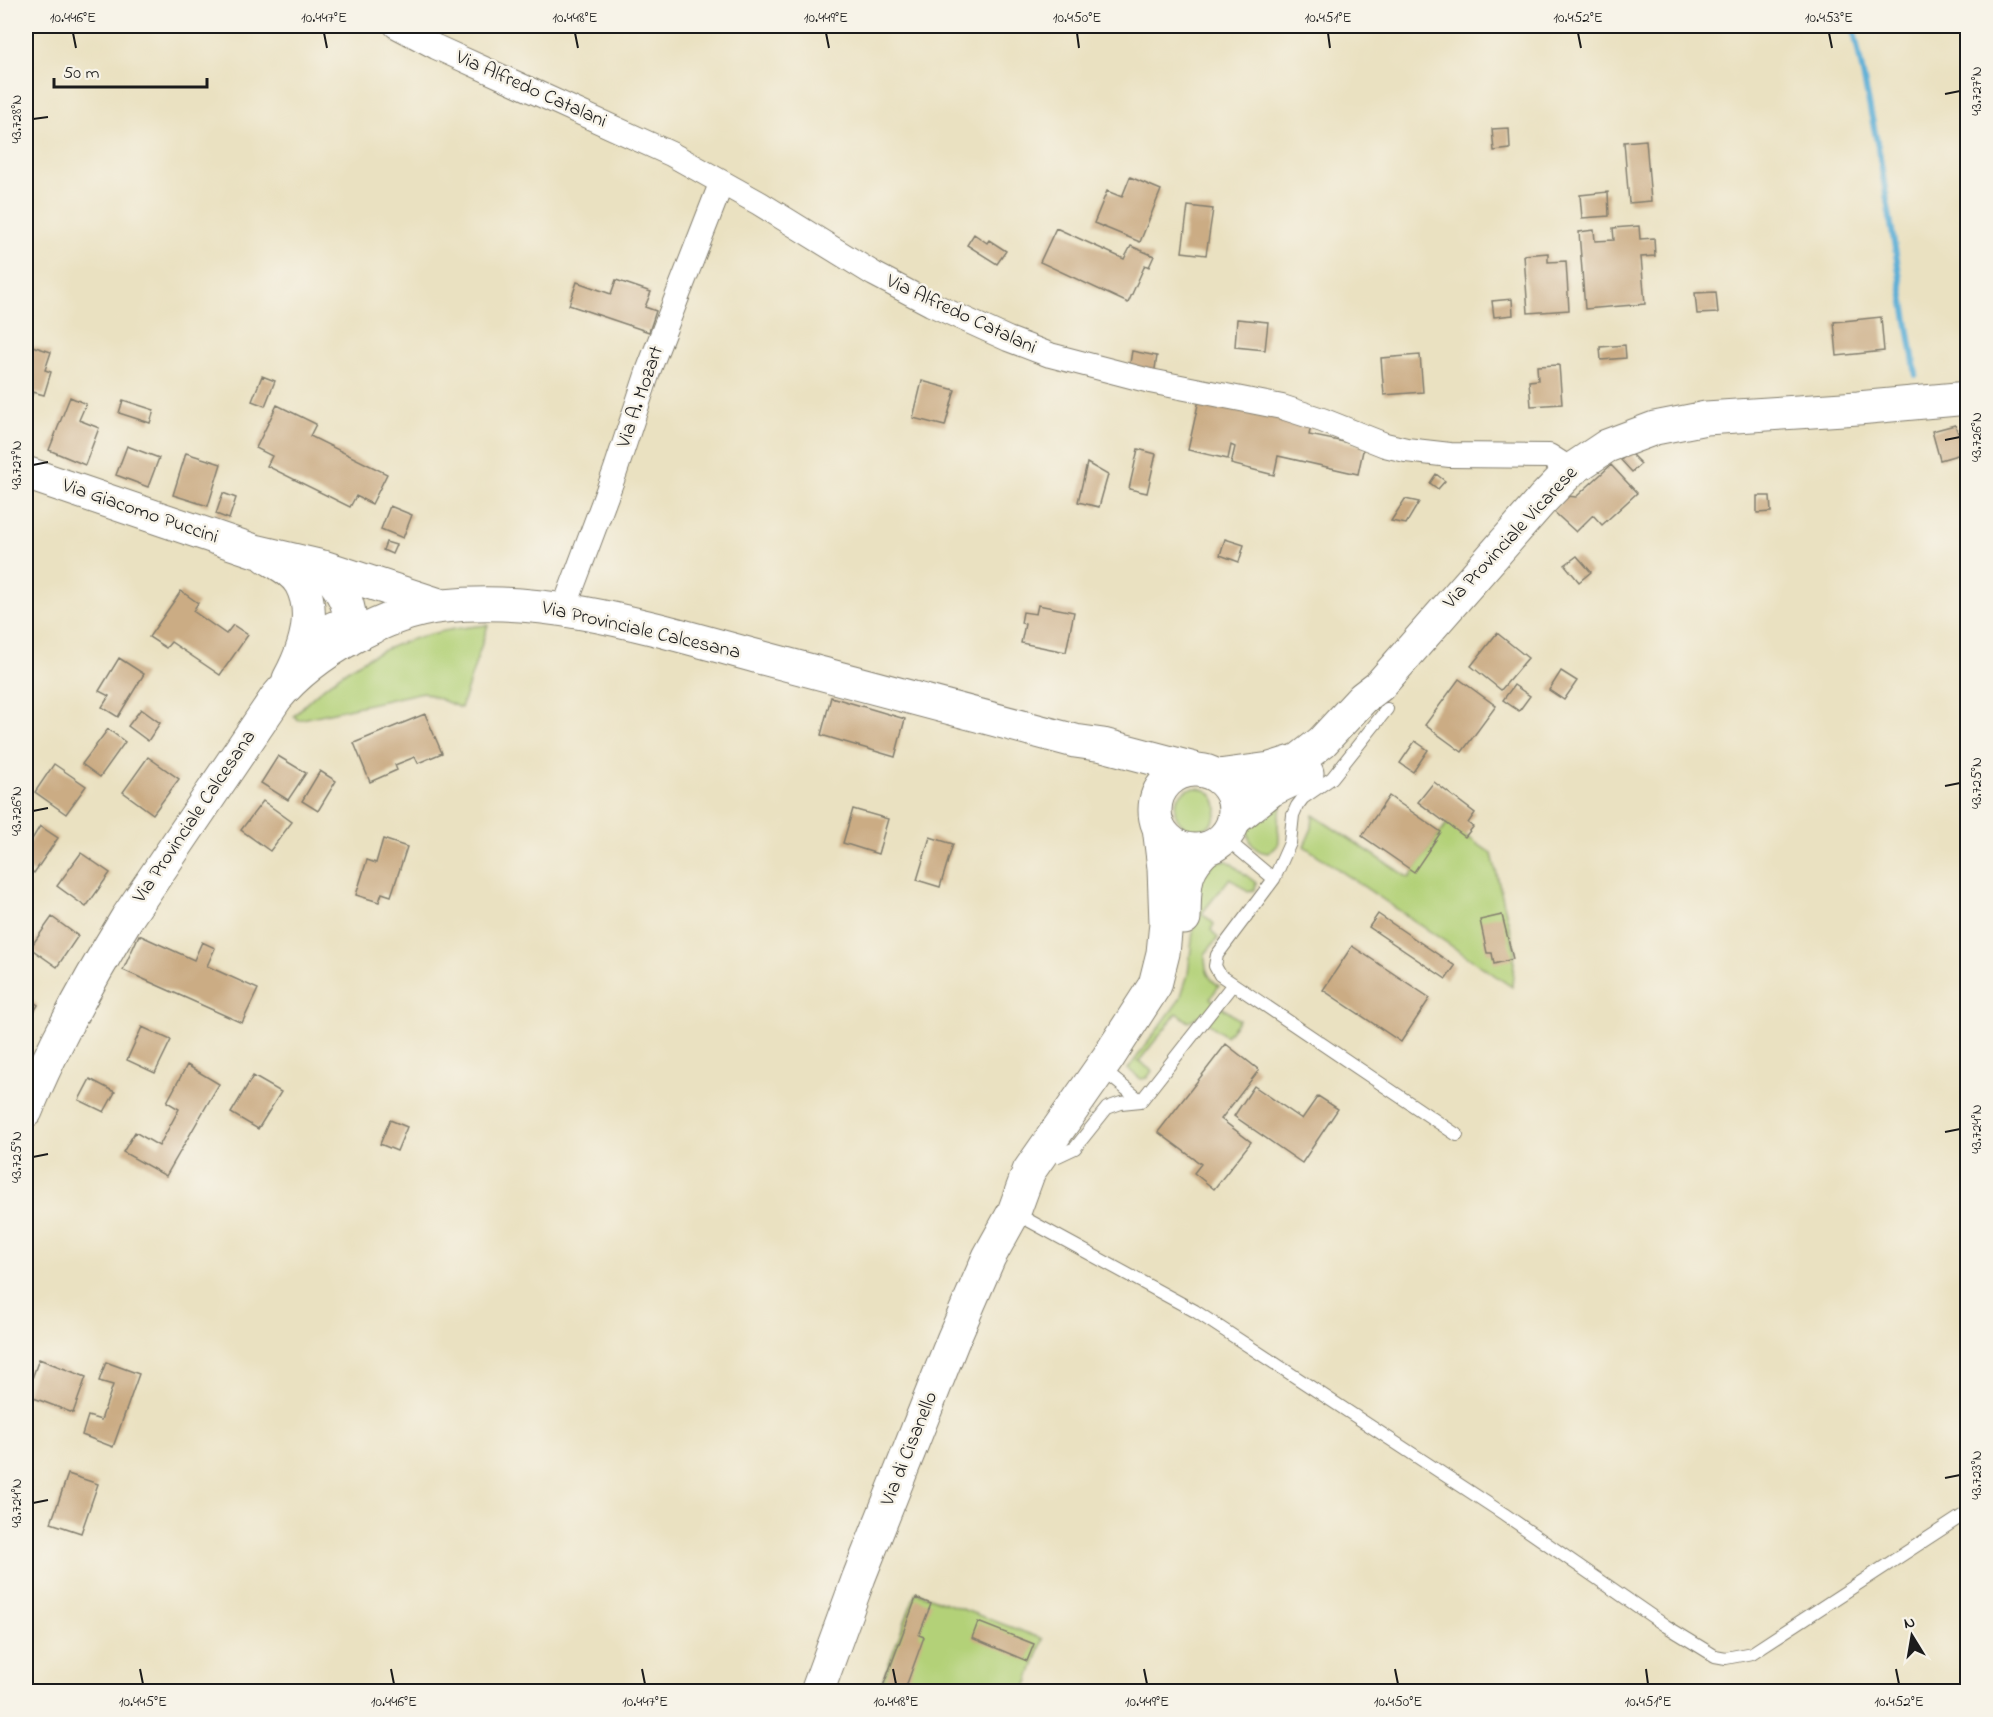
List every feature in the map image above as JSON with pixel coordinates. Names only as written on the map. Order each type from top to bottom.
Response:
[{"type":"main road","name":"Via Provinciale Vicarese","points":[[1206,773],[1270,770],[1299,760],[1322,742],[1364,698],[1384,697],[1542,500],[1571,470],[1587,458],[1623,439],[1655,428],[1724,416],[1858,408],[1968,398]]},
{"type":"main road","name":"Via Giacomo Puccini","points":[[26,473],[255,551],[287,569],[442,606]]},
{"type":"main road","name":"Via Giacomo Puccini","points":[[312,575],[332,625],[348,640]]},
{"type":"main road","points":[[283,689],[298,660],[307,628],[312,575]]},
{"type":"main road","name":"Via Provinciale Calcesana","points":[[26,1111],[62,1031],[107,952],[283,689],[310,664],[348,640],[387,621],[413,613],[442,606],[503,604],[619,621],[1075,741],[1103,745],[1206,773]]},
{"type":"main road","name":"Via di Cisanello","points":[[817,1692],[859,1576],[953,1340],[989,1257],[1014,1212],[1029,1171],[1111,1069],[1139,1046],[1172,991],[1181,958],[1187,875],[1192,864],[1271,790],[1321,764],[1368,708],[1384,697]]},
{"type":"main road","name":"Via Provinciale Calcesana","points":[[1075,741],[1133,770],[1143,779],[1157,814]]},
{"type":"main road","points":[[1178,773],[1206,773],[1229,787],[1233,794],[1235,802],[1222,835],[1194,850],[1175,845],[1166,838],[1157,814],[1159,791],[1170,778],[1178,773]]},
{"type":"main road","name":"Via di Cisanello","points":[[1014,1212],[1058,1156],[1111,1069],[1152,990],[1165,943],[1163,853],[1157,814]]},
{"type":"street","name":"Via Alfredo Catalani","points":[[396,26],[436,47],[671,154],[721,184],[759,203],[850,260],[931,304],[1008,339],[1050,355],[1150,381],[1292,410],[1385,445],[1406,450],[1450,455],[1549,456],[1571,470]]},
{"type":"street","name":"Via A. Mozart","points":[[563,611],[615,471],[649,369],[721,184]]},
{"type":"lane","points":[[1384,697],[1332,778],[1303,798],[1297,806],[1293,815],[1290,843],[1274,879],[1216,958],[1215,966],[1218,973],[1233,984],[1457,1136]]},
{"type":"lane","points":[[1222,835],[1274,879]]},
{"type":"lane","points":[[1058,1156],[1076,1148],[1107,1108],[1112,1105],[1141,1101],[1233,984]]},
{"type":"lane","points":[[1111,1069],[1141,1101]]},
{"type":"lane","points":[[1014,1212],[1195,1311],[1504,1514],[1666,1626],[1715,1656],[1726,1658],[1752,1653],[1968,1512]]},
{"type":"green space","points":[[488,625],[461,708],[423,692],[298,720],[294,716],[336,678],[382,651],[432,634]]},
{"type":"green space","points":[[1196,788],[1211,794],[1217,809],[1211,824],[1196,830],[1181,824],[1175,809],[1181,794]]},
{"type":"green space","points":[[1287,796],[1279,816],[1278,844],[1268,853],[1258,850],[1250,840],[1248,826]]},
{"type":"green space","points":[[1313,815],[1409,878],[1447,823],[1492,854],[1515,950],[1512,987],[1304,846],[1312,828]]},
{"type":"green space","points":[[1216,860],[1228,861],[1256,883],[1255,890],[1248,892],[1230,878],[1202,913],[1214,924],[1211,930],[1218,938],[1205,954],[1208,973],[1219,986],[1210,998],[1239,1020],[1226,1036],[1198,1016],[1189,1022],[1177,1013],[1139,1061],[1152,1071],[1147,1078],[1141,1079],[1128,1069],[1180,999],[1188,974],[1194,923],[1194,887]]},
{"type":"green space","points":[[916,1592],[1043,1639],[1025,1691],[878,1692]]},
{"type":"building","points":[[1509,128],[1510,149],[1494,151],[1492,129]]},
{"type":"building","points":[[1646,140],[1651,201],[1629,203],[1624,142]]},
{"type":"building","points":[[1130,177],[1161,190],[1140,242],[1094,223],[1107,191],[1122,197]]},
{"type":"building","points":[[1608,192],[1609,216],[1582,218],[1580,195]]},
{"type":"building","points":[[1188,206],[1213,209],[1206,255],[1182,252]]},
{"type":"building","points":[[1639,226],[1640,239],[1654,238],[1655,256],[1641,257],[1645,304],[1585,309],[1579,232],[1594,230],[1595,241],[1614,240],[1613,228]]},
{"type":"building","points":[[1056,228],[1124,259],[1131,246],[1154,256],[1149,267],[1145,265],[1128,303],[1040,262]]},
{"type":"building","points":[[974,234],[987,243],[989,240],[1006,251],[997,264],[967,245]]},
{"type":"building","points":[[1548,253],[1548,262],[1566,261],[1569,310],[1528,313],[1524,255]]},
{"type":"building","points":[[616,280],[651,292],[645,307],[656,311],[649,332],[569,305],[577,282],[611,294]]},
{"type":"building","points":[[1716,292],[1718,313],[1697,314],[1695,293]]},
{"type":"building","points":[[1512,299],[1513,315],[1494,317],[1492,301]]},
{"type":"building","points":[[1881,317],[1884,351],[1837,356],[1834,322]]},
{"type":"building","points":[[1237,319],[1268,322],[1265,350],[1235,347]]},
{"type":"building","points":[[26,344],[51,352],[45,370],[51,372],[44,395],[33,392],[29,405],[26,404]]},
{"type":"building","points":[[1625,345],[1626,358],[1601,360],[1600,347]]},
{"type":"building","points":[[1132,351],[1157,356],[1154,375],[1129,370]]},
{"type":"building","points":[[1420,355],[1423,392],[1384,395],[1381,358]]},
{"type":"building","points":[[1559,365],[1562,404],[1531,406],[1529,381],[1538,380],[1537,366]]},
{"type":"building","points":[[262,376],[275,381],[265,406],[252,401]]},
{"type":"building","points":[[922,381],[955,390],[945,426],[913,418]]},
{"type":"building","points":[[70,397],[86,404],[79,420],[99,428],[85,465],[49,450]]},
{"type":"building","points":[[123,400],[154,410],[150,423],[119,413]]},
{"type":"building","points":[[1199,400],[1221,401],[1311,426],[1309,435],[1364,446],[1358,474],[1278,456],[1274,475],[1231,464],[1235,447],[1231,445],[1228,459],[1188,450]]},
{"type":"building","points":[[277,405],[316,424],[310,436],[387,474],[372,504],[356,496],[350,507],[267,466],[272,456],[256,448]]},
{"type":"building","points":[[1955,425],[1958,433],[1968,431],[1968,452],[1940,460],[1932,431]]},
{"type":"building","points":[[127,446],[159,458],[148,487],[116,475]]},
{"type":"building","points":[[1138,449],[1156,454],[1147,493],[1129,489]]},
{"type":"building","points":[[1629,452],[1641,464],[1632,472],[1621,460]]},
{"type":"building","points":[[186,453],[221,464],[208,506],[173,495]]},
{"type":"building","points":[[1087,463],[1108,475],[1099,507],[1078,502]]},
{"type":"building","points":[[1611,465],[1637,493],[1602,525],[1593,515],[1576,532],[1553,511],[1567,496],[1576,497]]},
{"type":"building","points":[[1436,474],[1445,481],[1438,489],[1430,483]]},
{"type":"building","points":[[223,493],[236,498],[229,519],[216,514]]},
{"type":"building","points":[[1757,496],[1770,496],[1771,512],[1757,513]]},
{"type":"building","points":[[1405,499],[1419,502],[1406,524],[1391,521]]},
{"type":"building","points":[[390,506],[412,515],[403,538],[381,529]]},
{"type":"building","points":[[1225,539],[1244,545],[1239,562],[1220,555]]},
{"type":"building","points":[[386,542],[396,545],[392,554],[383,550]]},
{"type":"building","points":[[1577,556],[1591,572],[1579,582],[1565,565]]},
{"type":"building","points":[[181,591],[198,603],[193,611],[226,634],[233,625],[248,635],[220,675],[171,642],[166,648],[149,637]]},
{"type":"building","points":[[1038,605],[1074,612],[1066,652],[1021,643],[1025,624],[1021,623],[1023,612],[1036,614]]},
{"type":"building","points":[[1497,633],[1528,658],[1501,690],[1471,666]]},
{"type":"building","points":[[119,658],[144,674],[118,717],[102,707],[109,696],[99,691]]},
{"type":"building","points":[[1561,671],[1577,681],[1564,700],[1549,690]]},
{"type":"building","points":[[1459,679],[1496,706],[1462,752],[1425,725]]},
{"type":"building","points":[[1514,685],[1530,696],[1519,711],[1503,700]]},
{"type":"building","points":[[831,697],[905,719],[895,757],[821,735]]},
{"type":"building","points":[[141,709],[160,723],[148,741],[128,726]]},
{"type":"building","points":[[425,714],[442,753],[418,763],[415,757],[395,765],[397,770],[370,782],[354,743]]},
{"type":"building","points":[[108,729],[125,742],[100,777],[82,764]]},
{"type":"building","points":[[1415,741],[1428,750],[1413,772],[1400,763]]},
{"type":"building","points":[[278,756],[306,773],[288,800],[261,783]]},
{"type":"building","points":[[148,757],[179,779],[153,814],[123,792]]},
{"type":"building","points":[[54,764],[86,786],[66,814],[35,792]]},
{"type":"building","points":[[320,771],[336,781],[318,811],[302,801]]},
{"type":"building","points":[[1434,782],[1475,813],[1468,823],[1473,827],[1465,837],[1418,802]]},
{"type":"building","points":[[1389,796],[1441,832],[1414,872],[1362,836]]},
{"type":"building","points":[[263,801],[292,822],[270,851],[241,830]]},
{"type":"building","points":[[853,809],[888,819],[878,854],[843,843]]},
{"type":"building","points":[[40,826],[58,838],[34,873],[26,868],[26,849]]},
{"type":"building","points":[[930,837],[953,844],[940,887],[917,880]]},
{"type":"building","points":[[383,839],[407,847],[391,896],[382,893],[379,902],[356,895],[367,860],[376,863]]},
{"type":"building","points":[[81,853],[110,873],[86,907],[57,886]]},
{"type":"building","points":[[1378,914],[1455,966],[1446,979],[1369,927]]},
{"type":"building","points":[[1502,915],[1513,959],[1494,964],[1492,953],[1487,953],[1480,920]]},
{"type":"building","points":[[52,917],[78,936],[57,967],[30,948]]},
{"type":"building","points":[[139,935],[194,960],[202,942],[215,948],[207,966],[258,989],[242,1023],[123,970]]},
{"type":"building","points":[[1352,946],[1430,998],[1401,1042],[1323,990]]},
{"type":"building","points":[[26,997],[38,1005],[26,1025]]},
{"type":"building","points":[[142,1027],[171,1040],[155,1073],[127,1060]]},
{"type":"building","points":[[1226,1044],[1259,1070],[1221,1119],[1251,1142],[1214,1189],[1194,1173],[1201,1164],[1158,1132]]},
{"type":"building","points":[[187,1065],[219,1084],[166,1176],[123,1152],[135,1132],[159,1146],[179,1109],[167,1102]]},
{"type":"building","points":[[253,1076],[281,1092],[258,1129],[231,1113]]},
{"type":"building","points":[[90,1079],[115,1092],[104,1112],[79,1100]]},
{"type":"building","points":[[1254,1086],[1302,1119],[1318,1096],[1338,1109],[1302,1163],[1234,1116]]},
{"type":"building","points":[[390,1120],[407,1127],[397,1151],[380,1144]]},
{"type":"building","points":[[39,1359],[86,1377],[73,1413],[26,1395]]},
{"type":"building","points":[[106,1362],[139,1374],[113,1447],[82,1435],[88,1416],[101,1420],[113,1385],[99,1381]]},
{"type":"building","points":[[68,1474],[98,1484],[81,1533],[51,1523]]},
{"type":"building","points":[[916,1598],[931,1604],[919,1635],[924,1637],[904,1692],[881,1692]]},
{"type":"building","points":[[978,1622],[1034,1644],[1027,1661],[972,1638]]},
{"type":"waterway","points":[[1853,26],[1879,152],[1916,375]]}]
